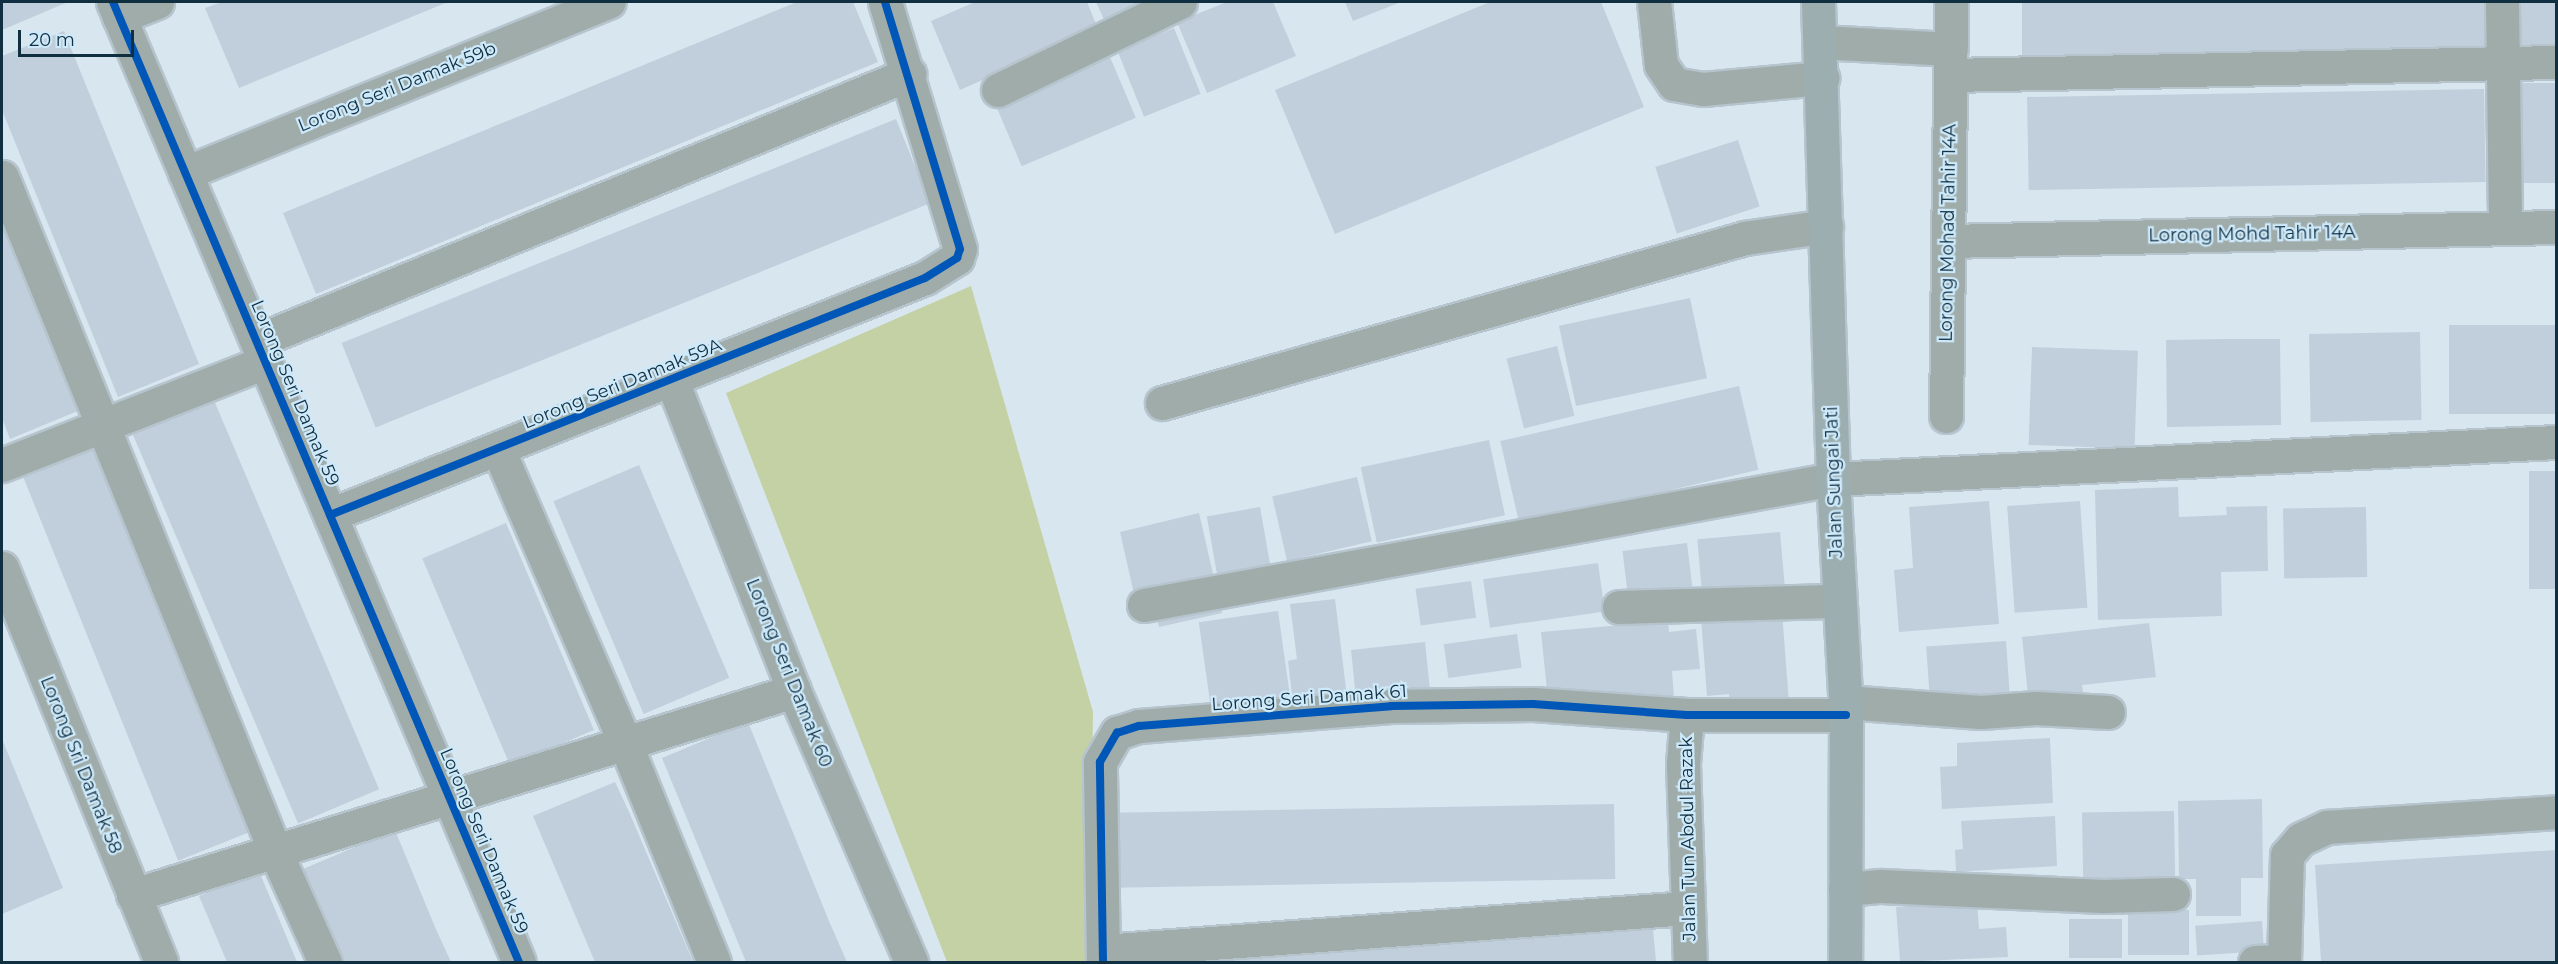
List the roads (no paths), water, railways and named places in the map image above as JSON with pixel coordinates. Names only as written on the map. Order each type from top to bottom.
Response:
[{"type":"main road","name":"Jalan Sungai Jati","points":[[1818,2],[1826,226],[1846,478],[1839,601],[1845,708],[1845,963]]},
{"type":"street","points":[[116,9],[157,2]]},
{"type":"street","name":"Lorong Seri Damak 59b","points":[[185,173],[609,2]]},
{"type":"street","name":"Lorong Seri Damak 59A","points":[[330,515],[672,381],[925,278],[957,258],[960,249],[909,74],[885,2]]},
{"type":"street","points":[[998,90],[1180,2]]},
{"type":"street","points":[[1654,2],[1661,65],[1674,84],[1703,89],[1822,78]]},
{"type":"street","name":"Lorong Mohad Tahir 14A","points":[[1946,416],[1951,2]]},
{"type":"street","points":[[2502,2],[2505,227]]},
{"type":"street","name":"Lorong Seri Damak 59","points":[[116,9],[519,963]]},
{"type":"street","points":[[1820,42],[1899,46],[1951,62],[2503,64],[2556,62]]},
{"type":"street","points":[[2,465],[101,427],[261,352],[909,74]]},
{"type":"street","points":[[2,177],[101,427],[275,851],[325,963]]},
{"type":"street","points":[[1162,403],[1744,238],[1826,226]]},
{"type":"street","name":"Lorong Mohd Tahir 14A","points":[[1948,241],[2556,227]]},
{"type":"street","name":"Lorong Seri Damak 60","points":[[672,381],[794,691],[911,963]]},
{"type":"street","points":[[1144,605],[1846,478],[2556,442]]},
{"type":"street","points":[[498,449],[626,743],[714,963]]},
{"type":"street","name":"Lorong Sri Damak 58","points":[[2,568],[161,963]]},
{"type":"street","points":[[1619,607],[1839,601]]},
{"type":"street","points":[[133,895],[794,691]]},
{"type":"street","name":"Lorong Seri Damak 61","points":[[1103,957],[1100,762],[1117,734],[1139,726],[1391,706],[1533,704],[1615,706],[1687,715],[1886,707],[1981,712],[2036,708],[2108,712]]},
{"type":"street","name":"Jalan Tun Abdul Razak","points":[[1687,715],[1683,764],[1690,963]]},
{"type":"street","points":[[2275,962],[2287,855],[2301,839],[2327,827],[2556,812]]},
{"type":"street","points":[[1845,889],[1896,886],[2103,896],[2172,894]]},
{"type":"street","points":[[1103,957],[1687,908]]}]
